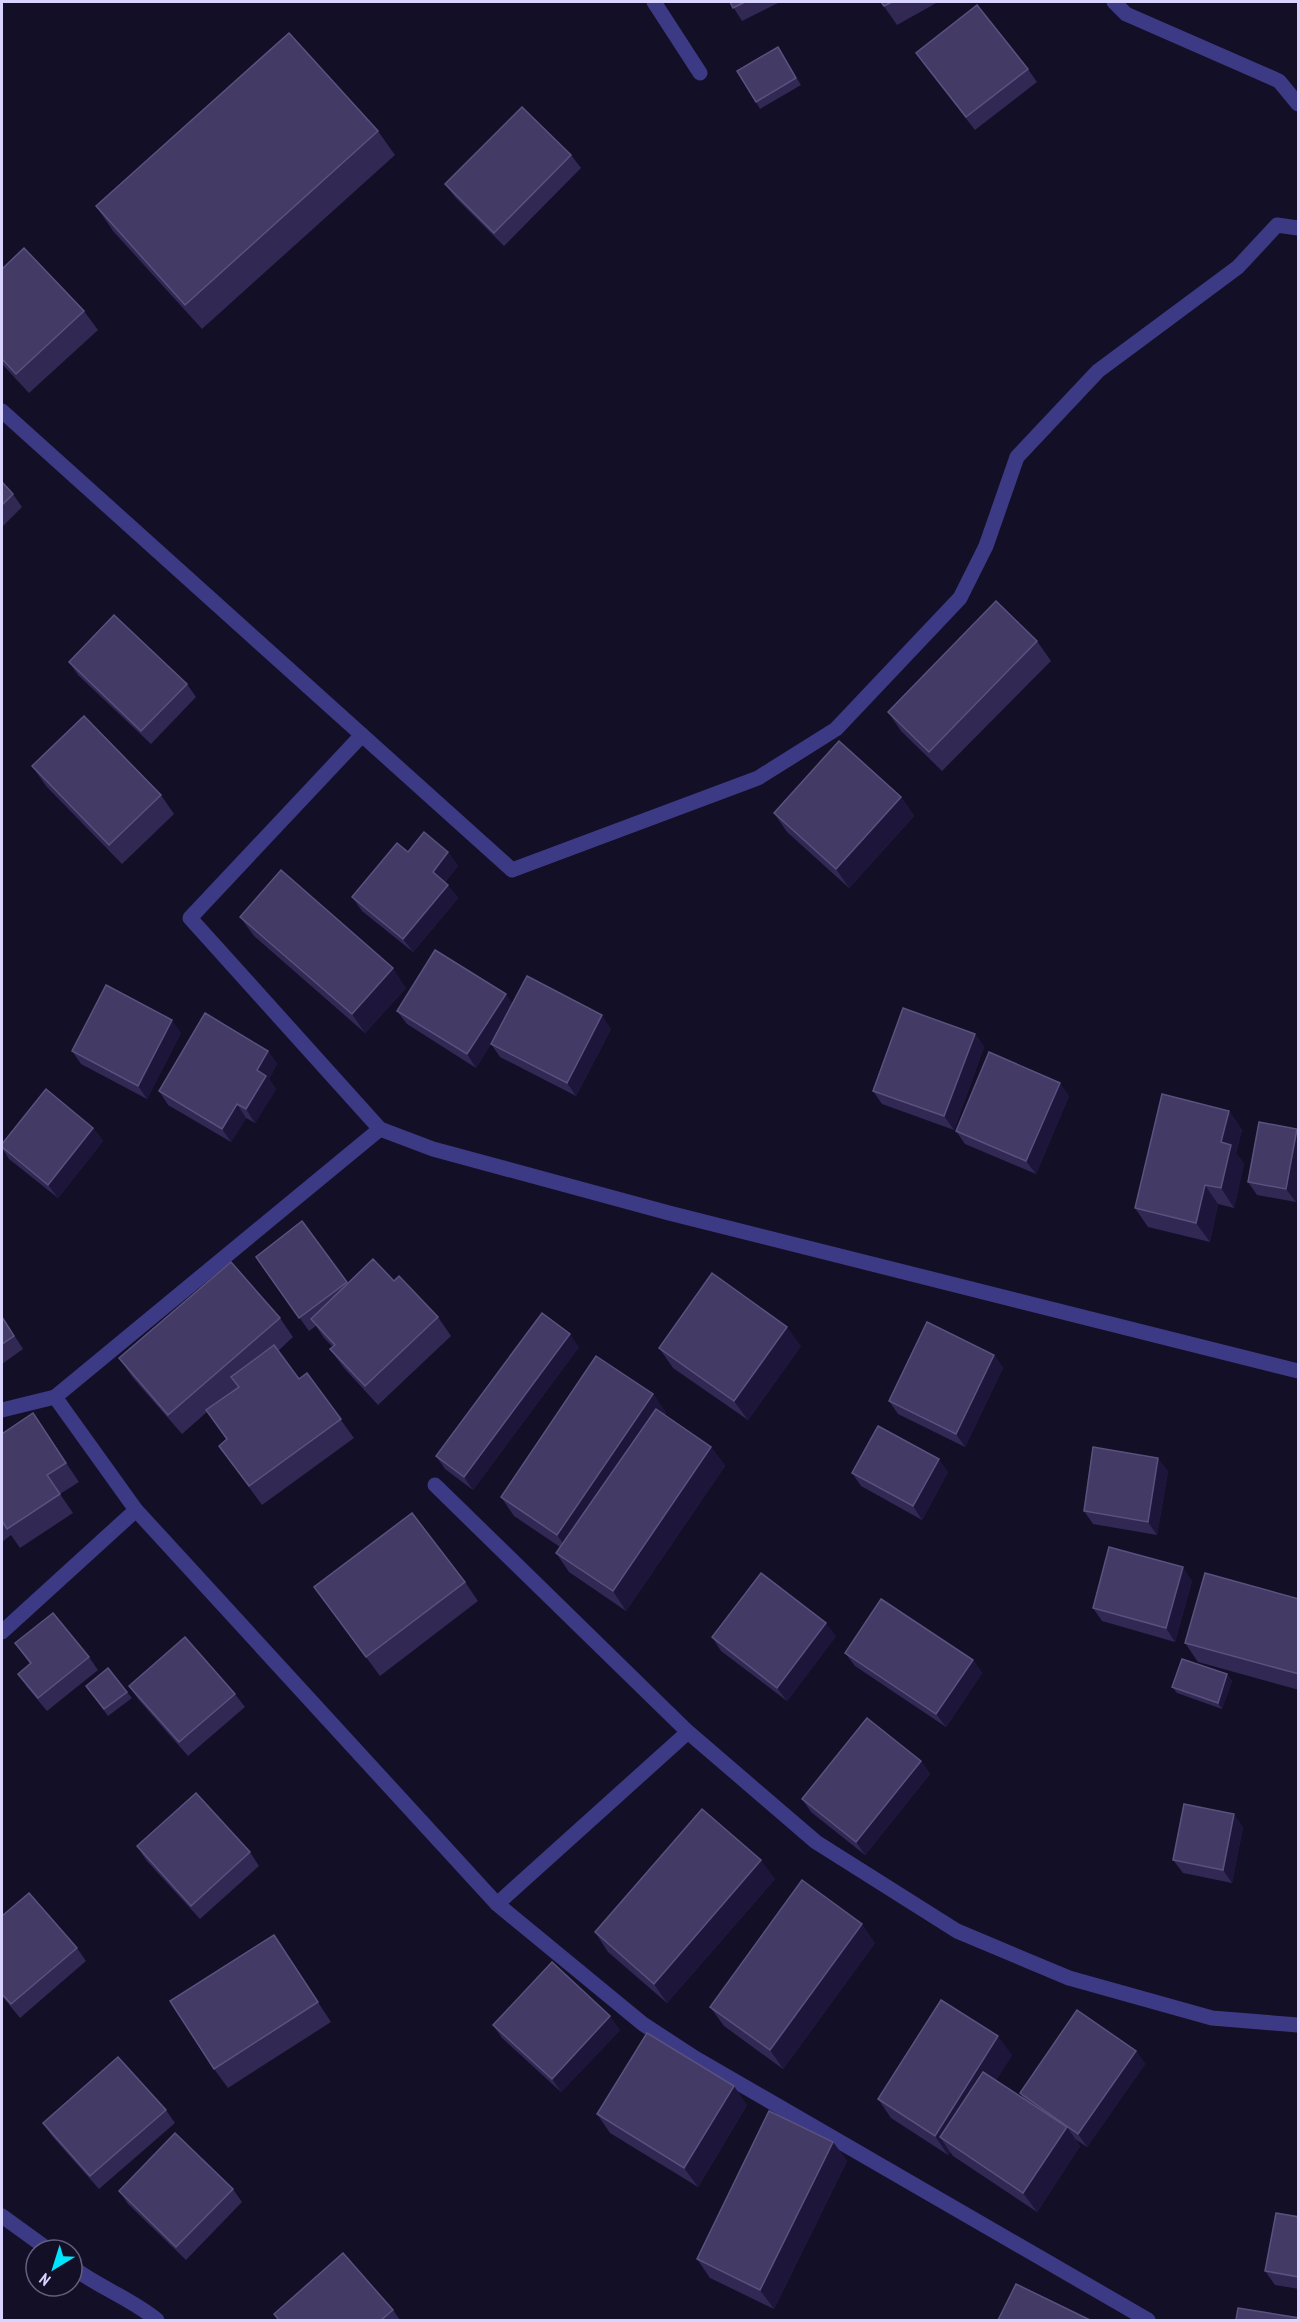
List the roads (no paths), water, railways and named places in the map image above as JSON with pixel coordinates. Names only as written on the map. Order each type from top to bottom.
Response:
[{"type":"street","points":[[654,2],[700,73]]},
{"type":"street","points":[[1114,2],[1126,14],[1279,81],[1299,104]]},
{"type":"street","points":[[2,411],[512,870],[758,778],[836,729],[960,598],[986,546],[1017,457],[1098,371],[1238,267],[1277,225],[1299,228]]},
{"type":"street","points":[[362,735],[190,918],[380,1129],[432,1149],[658,1210],[1299,1371]]},
{"type":"street","points":[[2,1410],[55,1397],[380,1129]]},
{"type":"street","points":[[55,1397],[136,1510],[498,1904],[644,2024],[695,2058],[1148,2320]]},
{"type":"street","points":[[435,1485],[688,1732],[816,1842],[957,1930],[1080,1982],[1212,2018],[1299,2025]]},
{"type":"street","points":[[2,1632],[136,1510]]},
{"type":"street","points":[[498,1904],[688,1732]]},
{"type":"street","points":[[2,2216],[32,2238]]},
{"type":"street","points":[[84,2276],[138,2304],[157,2320]]}]
